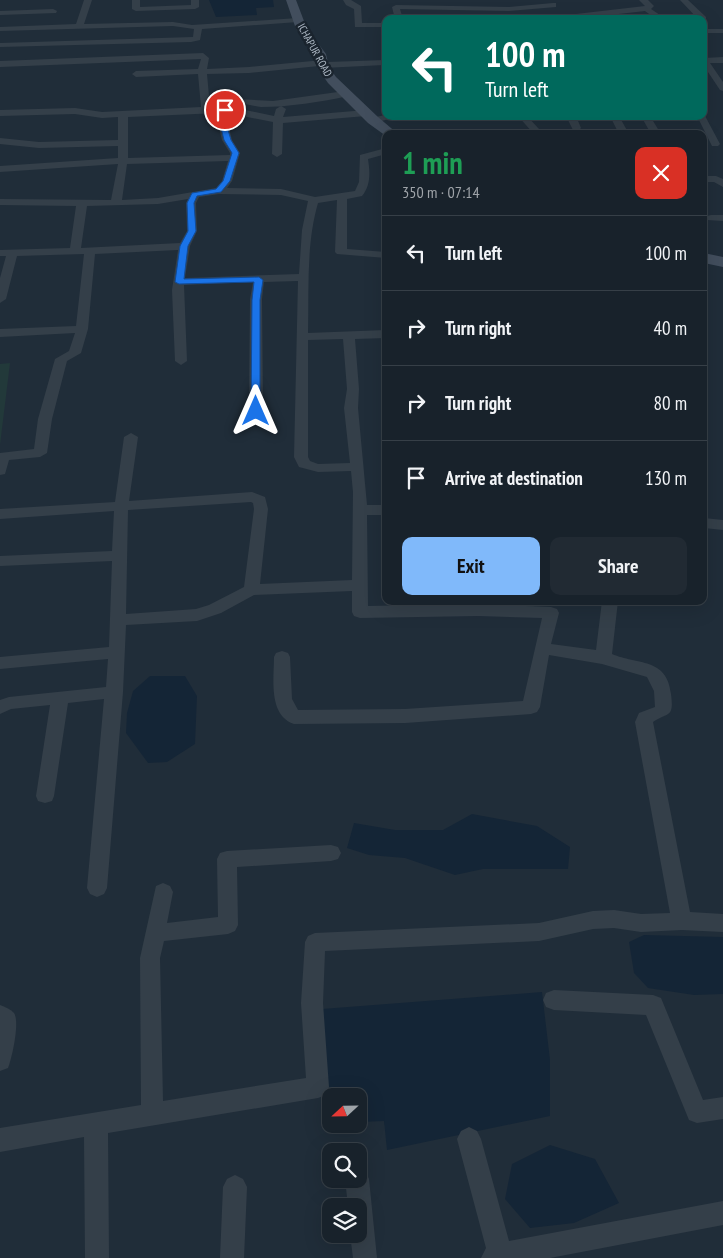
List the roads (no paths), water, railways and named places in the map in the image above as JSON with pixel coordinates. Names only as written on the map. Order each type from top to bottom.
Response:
[{"type":"street","points":[[78,26],[88,0]]},
{"type":"street","points":[[136,0],[136,9],[195,7],[195,0]]},
{"type":"street","name":"ICHAPUR ROAD","points":[[291,0],[298,20],[332,80],[370,117],[387,130]]},
{"type":"street","points":[[347,0],[358,8],[358,25],[382,25]]},
{"type":"street","points":[[643,0],[650,6],[646,9]]},
{"type":"street","points":[[684,0],[699,15]]},
{"type":"street","points":[[398,15],[396,7],[432,3],[468,4],[509,9],[551,2],[566,15]]},
{"type":"street","points":[[613,6],[621,12]]},
{"type":"street","points":[[595,15],[646,9],[656,15]]},
{"type":"street","points":[[0,13],[53,11]]},
{"type":"street","points":[[0,28],[134,22],[198,26],[298,20]]},
{"type":"street","points":[[128,58],[129,41],[134,22]]},
{"type":"street","points":[[707,22],[719,31]]},
{"type":"street","points":[[0,45],[195,40],[197,38],[198,26]]},
{"type":"street","points":[[0,64],[203,56],[205,58],[202,71],[206,110]]},
{"type":"street","points":[[707,60],[723,60]]},
{"type":"street","points":[[136,74],[382,62]]},
{"type":"street","points":[[707,64],[723,88]]},
{"type":"street","points":[[219,191],[226,181],[235,153],[227,140],[221,116],[232,102],[278,103],[345,94]]},
{"type":"street","points":[[277,154],[278,120],[281,108],[278,103]]},
{"type":"street","points":[[0,114],[75,111],[102,115],[225,110],[257,114],[278,120],[382,117]]},
{"type":"street","points":[[116,203],[123,161],[124,114]]},
{"type":"street","points":[[526,120],[535,130]]},
{"type":"street","points":[[573,120],[576,128]]},
{"type":"street","points":[[704,120],[719,144]]},
{"type":"street","points":[[0,141],[54,146],[123,143]]},
{"type":"street","points":[[0,203],[158,201],[219,191],[289,193],[314,200],[342,198],[358,194],[362,190],[363,157],[382,152]]},
{"type":"street","points":[[0,169],[123,161],[233,158]]},
{"type":"street","points":[[707,179],[716,179],[723,184]]},
{"type":"street","points":[[180,361],[179,282],[184,246],[192,231],[191,203],[195,195]]},
{"type":"street","points":[[342,198],[341,252],[344,254],[382,255]]},
{"type":"street","points":[[314,200],[308,217],[304,278],[301,457],[304,464],[318,468],[357,467]]},
{"type":"street","points":[[75,252],[82,203]]},
{"type":"street","points":[[712,218],[723,218]]},
{"type":"street","points":[[0,299],[6,254],[131,250],[184,246]]},
{"type":"street","points":[[0,471],[3,456],[40,453],[44,419],[61,359],[75,353],[82,329],[90,251]]},
{"type":"street","points":[[707,259],[723,262]]},
{"type":"street","points":[[179,282],[304,278]]},
{"type":"street","points":[[256,411],[256,300],[259,280]]},
{"type":"street","points":[[0,333],[82,329]]},
{"type":"street","points":[[302,337],[382,334]]},
{"type":"street","points":[[282,657],[283,704],[290,715],[294,717],[405,716],[532,708],[542,648],[551,613],[477,606],[360,612],[360,510],[351,408],[353,389],[349,336]]},
{"type":"street","points":[[97,888],[117,652],[121,507],[131,437]]},
{"type":"street","points":[[0,514],[244,497],[260,500],[261,508],[251,590]]},
{"type":"street","points":[[360,510],[382,510]]},
{"type":"street","points":[[707,523],[723,525]]},
{"type":"street","points":[[0,562],[120,556]]},
{"type":"street","points":[[118,620],[197,615],[215,609],[251,590],[360,585]]},
{"type":"street","points":[[604,658],[609,605]]},
{"type":"street","points":[[542,648],[604,658],[651,670],[658,678],[664,708],[662,712],[645,718],[644,722],[682,921]]},
{"type":"street","points":[[0,663],[117,652]]},
{"type":"street","points":[[0,706],[8,703],[114,692]]},
{"type":"street","points":[[45,796],[60,698]]},
{"type":"street","points":[[155,933],[228,926],[228,858],[331,853]]},
{"type":"street","points":[[152,1114],[150,958],[163,892]]},
{"type":"street","points":[[0,1140],[318,1087],[312,1004],[315,942],[539,932],[593,920],[614,919],[641,923],[682,921],[723,923]]},
{"type":"street","points":[[554,1000],[653,1005],[697,1112],[723,1108]]},
{"type":"street","points":[[0,1015],[6,1020],[0,1060]]},
{"type":"street","points":[[96,1123],[97,1258]]},
{"type":"street","points":[[469,1139],[496,1257],[723,1213]]},
{"type":"street","points":[[232,1258],[235,1187]]},
{"type":"street","points":[[358,1188],[365,1258]]},
{"type":"water","points":[[209,0],[273,0],[274,7],[256,8],[257,15],[216,17]]},
{"type":"water","points":[[150,676],[185,676],[197,696],[195,744],[167,762],[148,763],[126,733],[127,713],[133,691]]},
{"type":"water","points":[[472,814],[537,826],[570,847],[568,869],[483,869],[455,875],[405,858],[369,855],[347,848],[354,823],[395,830],[443,830]]},
{"type":"water","points":[[644,935],[723,937],[723,994],[694,995],[648,988],[634,973],[629,942]]},
{"type":"water","points":[[542,992],[550,1060],[550,1116],[387,1150],[384,1121],[368,1122],[368,1088],[328,1088],[322,1009]]},
{"type":"water","points":[[550,1145],[595,1159],[619,1203],[574,1223],[530,1228],[505,1199],[512,1164]]}]
